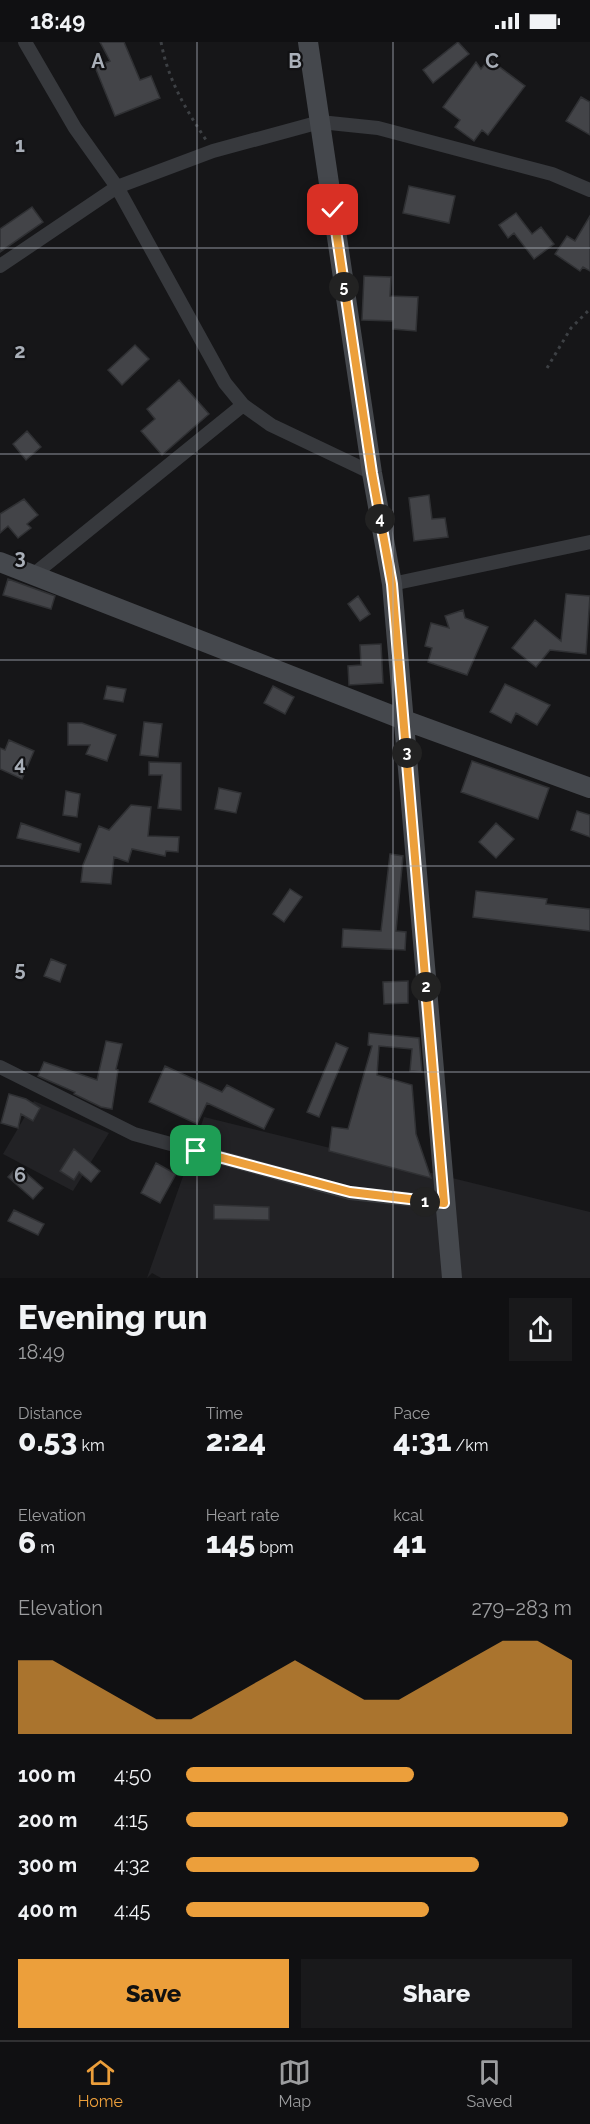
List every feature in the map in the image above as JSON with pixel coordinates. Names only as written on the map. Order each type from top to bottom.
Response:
[{"type":"main road","points":[[308,42],[372,473],[392,584],[452,1278]]},
{"type":"main road","points":[[0,562],[404,720],[590,788]]},
{"type":"street","points":[[25,42],[75,128],[117,187],[225,383],[243,405],[271,425],[372,473]]},
{"type":"street","points":[[0,266],[117,187],[213,151],[320,122],[378,128],[552,174],[590,190]]},
{"type":"street","points":[[33,574],[243,405]]},
{"type":"street","points":[[392,584],[590,542]]},
{"type":"street","points":[[0,1068],[134,1134],[350,1192],[444,1203]]},
{"type":"path","points":[[161,42],[167,68],[178,98],[213,151]]},
{"type":"path","points":[[547,368],[571,328],[590,309]]},
{"type":"shaded area","points":[[34,1101],[109,1133],[73,1191],[3,1154]]},
{"type":"shaded area","points":[[204,1117],[590,1212],[590,1278],[161,1278],[152,1273],[147,1278]]},
{"type":"building","points":[[100,42],[124,42],[140,80],[151,76],[160,98],[115,116],[95,67],[110,61]]},
{"type":"building","points":[[458,42],[469,54],[433,83],[423,70]]},
{"type":"building","points":[[489,59],[525,86],[488,135],[482,130],[474,141],[455,127],[460,120],[443,107],[476,62],[481,69]]},
{"type":"building","points":[[581,97],[590,102],[590,135],[566,121]]},
{"type":"building","points":[[409,186],[455,196],[449,223],[403,213]]},
{"type":"building","points":[[32,207],[43,222],[0,252],[0,229]]},
{"type":"building","points":[[516,213],[532,234],[541,227],[554,244],[534,259],[514,233],[508,238],[499,225]]},
{"type":"building","points":[[590,216],[590,271],[583,267],[580,271],[555,254],[567,236],[575,241]]},
{"type":"building","points":[[364,276],[391,277],[390,296],[418,297],[416,331],[393,329],[393,321],[362,320]]},
{"type":"building","points":[[135,345],[149,359],[122,385],[108,370]]},
{"type":"building","points":[[179,380],[209,414],[162,455],[141,431],[155,419],[147,409]]},
{"type":"building","points":[[27,431],[41,447],[26,460],[13,444]]},
{"type":"building","points":[[429,495],[432,519],[445,518],[448,537],[414,541],[409,498]]},
{"type":"building","points":[[24,499],[38,515],[27,524],[31,528],[18,538],[8,526],[0,533],[0,514]]},
{"type":"building","points":[[8,579],[55,596],[51,609],[3,595]]},
{"type":"building","points":[[566,594],[590,596],[586,654],[550,650],[536,667],[512,648],[535,620],[561,641]]},
{"type":"building","points":[[358,596],[370,614],[360,621],[348,604]]},
{"type":"building","points":[[463,610],[465,618],[488,627],[467,675],[428,662],[432,648],[425,646],[431,623],[449,628],[445,616]]},
{"type":"building","points":[[381,644],[383,683],[349,685],[348,666],[361,665],[360,645]]},
{"type":"building","points":[[505,684],[550,705],[537,725],[516,713],[511,723],[490,712]]},
{"type":"building","points":[[107,686],[126,689],[123,702],[104,699]]},
{"type":"building","points":[[273,686],[294,697],[285,714],[264,703]]},
{"type":"building","points":[[144,722],[162,724],[158,757],[140,755]]},
{"type":"building","points":[[68,723],[82,723],[116,735],[107,761],[86,754],[90,745],[68,745]]},
{"type":"building","points":[[9,740],[34,751],[22,779],[0,769],[0,748],[5,750]]},
{"type":"building","points":[[472,761],[549,788],[538,819],[461,792]]},
{"type":"building","points":[[149,762],[181,763],[181,810],[158,808],[162,775],[149,775]]},
{"type":"building","points":[[219,788],[241,793],[236,813],[215,809]]},
{"type":"building","points":[[66,791],[80,794],[77,817],[63,815]]},
{"type":"building","points":[[131,805],[151,807],[148,836],[179,837],[178,852],[166,851],[165,856],[132,849],[128,862],[114,857],[111,884],[81,882],[83,865],[99,826],[109,830]]},
{"type":"building","points":[[577,811],[590,815],[590,837],[571,830]]},
{"type":"building","points":[[21,823],[81,844],[79,852],[17,838]]},
{"type":"building","points":[[496,823],[514,839],[496,858],[479,842]]},
{"type":"building","points":[[390,854],[403,856],[396,931],[406,932],[405,950],[342,947],[343,929],[381,931]]},
{"type":"building","points":[[290,889],[302,897],[284,922],[273,914]]},
{"type":"building","points":[[476,891],[547,899],[546,904],[590,909],[590,931],[473,917]]},
{"type":"building","points":[[51,959],[66,965],[60,982],[44,976]]},
{"type":"building","points":[[408,981],[408,1003],[384,1004],[383,982]]},
{"type":"building","points":[[369,1033],[419,1038],[422,1072],[410,1071],[412,1049],[379,1046],[377,1075],[412,1085],[416,1134],[431,1178],[329,1151],[332,1127],[348,1129],[372,1046],[368,1045]]},
{"type":"building","points":[[106,1041],[122,1044],[116,1069],[118,1070],[112,1109],[101,1107],[74,1094],[75,1092],[38,1076],[44,1062],[97,1080]]},
{"type":"building","points":[[336,1043],[348,1048],[319,1117],[307,1112]]},
{"type":"building","points":[[165,1066],[222,1092],[227,1085],[274,1109],[264,1129],[207,1103],[197,1124],[149,1102]]},
{"type":"building","points":[[9,1094],[26,1099],[40,1108],[33,1121],[21,1114],[18,1128],[1,1123]]},
{"type":"building","points":[[74,1149],[100,1171],[91,1182],[79,1172],[74,1180],[60,1171]]},
{"type":"building","points":[[156,1163],[176,1174],[160,1203],[141,1193]]},
{"type":"building","points":[[18,1166],[43,1188],[33,1199],[8,1177]]},
{"type":"building","points":[[214,1205],[269,1207],[269,1220],[214,1219]]},
{"type":"building","points":[[14,1210],[44,1224],[38,1235],[8,1221]]},
{"type":"route","points":[[196,1151],[350,1192],[444,1203],[392,584],[372,473],[333,210]]}]
